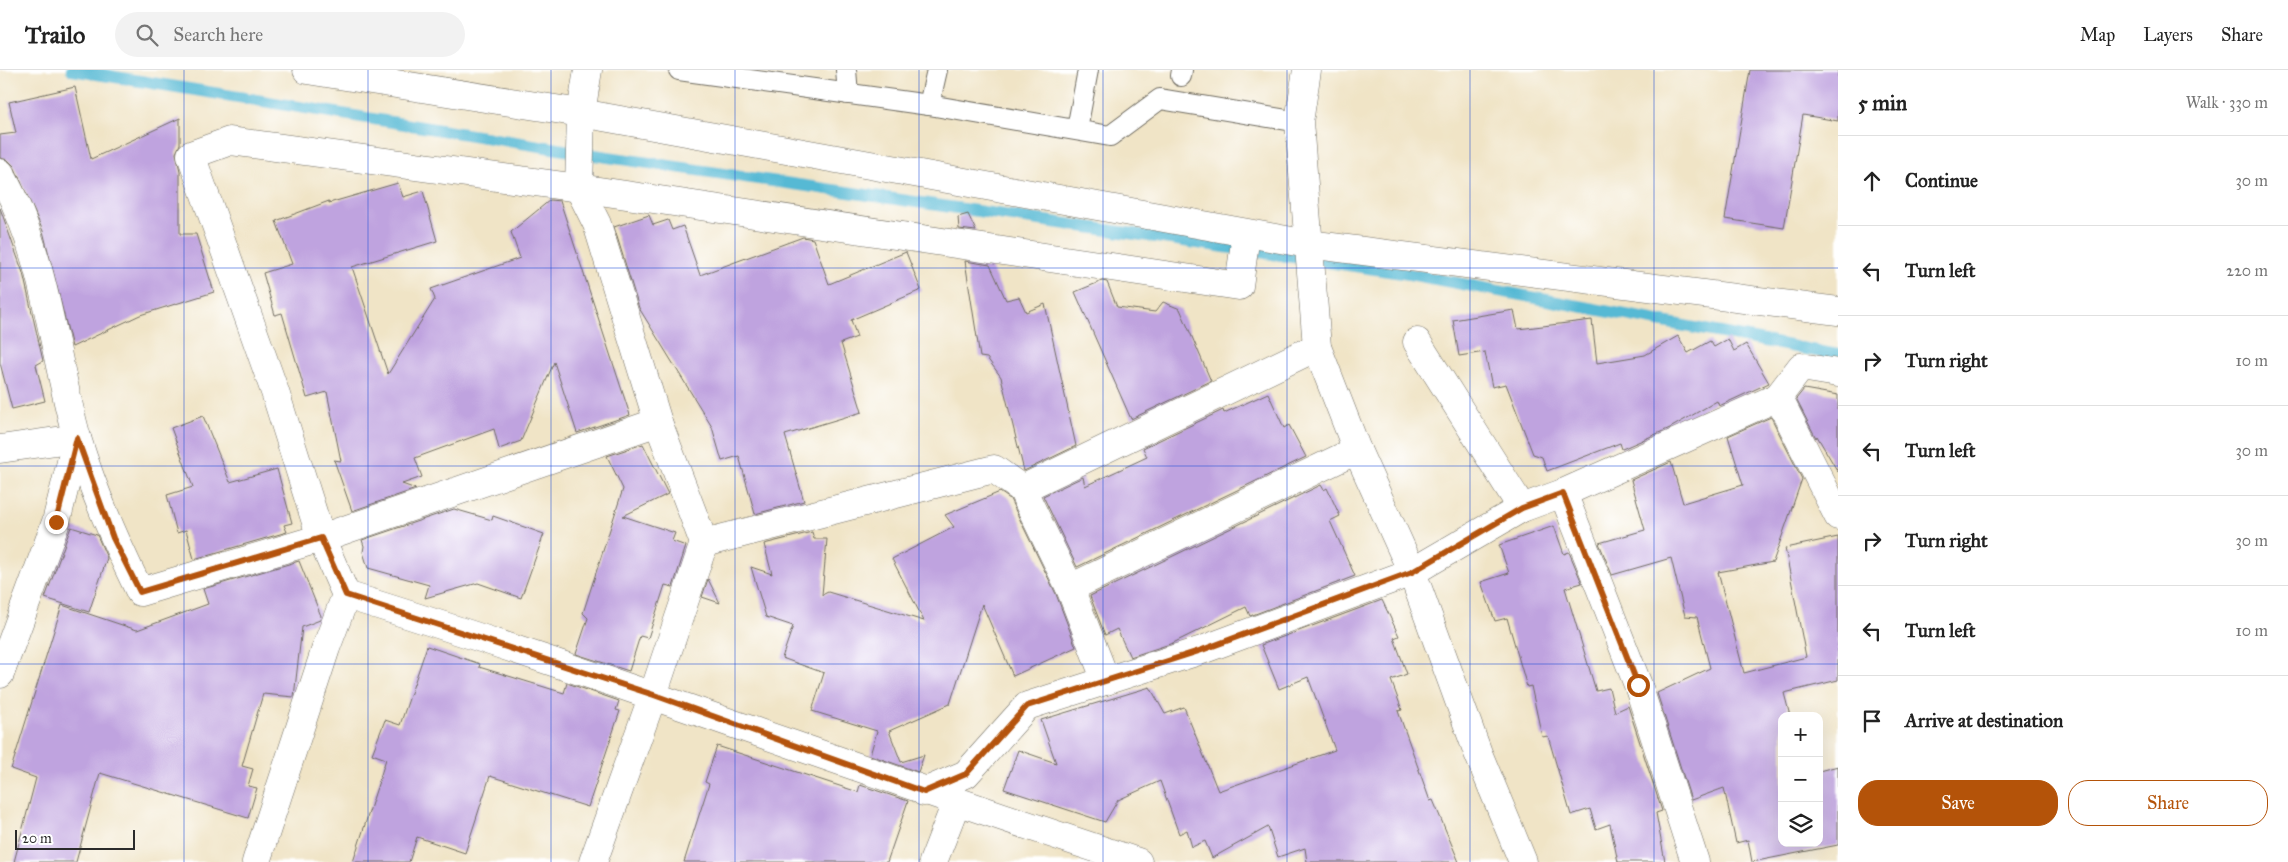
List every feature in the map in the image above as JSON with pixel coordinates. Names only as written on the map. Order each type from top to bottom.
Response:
[{"type":"street","points":[[307,70],[581,113],[1308,244],[1838,311]]},
{"type":"street","points":[[588,70],[581,113],[578,188],[597,224],[658,422],[704,543],[654,695],[593,862]]},
{"type":"street","points":[[1307,70],[1299,122],[1317,346],[1357,450],[1412,572],[1478,753],[1523,862]]},
{"type":"street","points":[[256,862],[326,648],[346,595],[321,538],[275,392],[191,155],[230,141],[578,188],[1239,286],[1246,234]]},
{"type":"street","points":[[0,172],[10,190],[36,259],[77,438],[113,538],[140,592],[321,538],[658,422]]},
{"type":"street","points":[[1417,342],[1522,508]]},
{"type":"street","points":[[1022,489],[1317,346]]},
{"type":"street","points":[[924,792],[966,774],[1027,706],[1202,650],[1412,572],[1522,508],[1563,493],[1778,397],[1800,367],[1838,373]]},
{"type":"street","points":[[1778,397],[1838,516]]},
{"type":"street","points":[[0,449],[77,438]]},
{"type":"street","points":[[0,674],[56,522],[77,438]]},
{"type":"street","points":[[1070,588],[1357,450]]},
{"type":"street","points":[[704,543],[994,469],[1022,489],[1070,588],[1106,681]]},
{"type":"street","points":[[1563,493],[1638,685],[1695,862]]},
{"type":"street","points":[[346,595],[654,695],[924,792],[1138,862]]},
{"type":"street","points":[[933,862],[956,803]]},
{"type":"lane","points":[[679,70],[929,105],[1110,136],[1160,99],[1299,122]]},
{"type":"lane","points":[[846,70],[848,94]]},
{"type":"lane","points":[[929,105],[937,70]]},
{"type":"lane","points":[[1077,129],[1088,70]]},
{"type":"building","points":[[1750,70],[1838,70],[1838,121],[1803,115],[1784,228],[1725,219]]},
{"type":"building","points":[[75,87],[91,159],[180,118],[180,144],[176,153],[180,171],[180,234],[196,234],[214,292],[140,315],[72,347],[43,231],[14,166],[8,160],[0,158],[0,135],[16,133],[9,102]]},
{"type":"building","points":[[398,183],[403,197],[423,191],[437,241],[352,267],[388,374],[435,299],[431,289],[520,258],[511,232],[550,200],[560,201],[630,415],[577,433],[554,362],[521,441],[499,449],[494,429],[415,458],[422,477],[402,484],[416,489],[352,511],[334,460],[341,461],[327,392],[307,398],[282,313],[275,315],[263,273],[292,264],[276,221],[329,201],[329,203]]},
{"type":"building","points":[[0,208],[23,273],[43,361],[36,365],[45,401],[12,409],[0,363]]},
{"type":"building","points":[[968,214],[976,231],[959,229],[958,217]]},
{"type":"building","points":[[649,215],[653,225],[668,220],[672,230],[683,226],[700,275],[803,237],[813,239],[829,284],[906,252],[921,290],[851,320],[857,337],[841,343],[862,412],[785,435],[804,501],[755,514],[739,456],[722,461],[712,427],[639,308],[614,227]]},
{"type":"building","points":[[965,261],[990,265],[1006,300],[1019,297],[1026,312],[1045,304],[1076,446],[1024,471],[1001,377],[987,358],[980,357]]},
{"type":"building","points":[[1102,281],[1107,282],[1117,307],[1155,312],[1163,302],[1180,309],[1211,381],[1131,419],[1075,292]]},
{"type":"building","points":[[1514,310],[1518,329],[1592,320],[1597,363],[1645,355],[1678,336],[1688,353],[1710,341],[1714,347],[1728,339],[1734,351],[1746,344],[1769,383],[1719,406],[1717,401],[1670,428],[1622,449],[1620,443],[1547,471],[1542,457],[1533,454],[1506,384],[1492,387],[1485,352],[1459,356],[1453,320]]},
{"type":"building","points":[[1804,389],[1838,395],[1838,472],[1817,436],[1816,438],[1796,399]]},
{"type":"building","points":[[1268,393],[1284,428],[1289,425],[1306,457],[1077,567],[1043,496],[1083,477],[1085,486],[1147,457],[1143,448],[1223,410],[1224,413]]},
{"type":"building","points":[[203,416],[230,482],[277,469],[292,523],[284,525],[287,532],[194,559],[186,530],[177,533],[167,495],[193,487],[171,428]]},
{"type":"building","points":[[1771,417],[1802,479],[1773,562],[1718,572],[1744,673],[1806,657],[1785,548],[1838,537],[1838,680],[1784,693],[1789,712],[1778,712],[1778,847],[1823,847],[1823,770],[1838,766],[1838,845],[1752,862],[1748,840],[1736,843],[1724,788],[1691,800],[1657,693],[1710,668],[1697,617],[1685,616],[1671,558],[1612,575],[1599,543],[1645,530],[1631,480],[1671,462],[1683,503],[1743,485],[1728,436]]},
{"type":"building","points":[[643,444],[668,494],[623,516],[675,533],[672,541],[686,546],[673,587],[665,585],[648,638],[640,636],[629,671],[576,654],[588,618],[583,613],[623,489],[607,456]]},
{"type":"building","points":[[1321,485],[1324,490],[1327,488],[1340,516],[1330,521],[1355,576],[1250,616],[1246,607],[1173,643],[1130,657],[1117,629],[1105,635],[1090,596]]},
{"type":"building","points":[[1000,492],[1010,499],[1056,594],[1076,647],[1013,676],[982,604],[950,704],[889,731],[901,762],[924,755],[918,772],[870,755],[877,731],[812,711],[824,673],[782,658],[793,626],[766,617],[751,567],[772,574],[764,544],[812,532],[814,539],[827,539],[822,595],[828,592],[924,621],[892,559],[954,527],[945,515]]},
{"type":"building","points":[[454,509],[492,520],[493,516],[544,534],[521,598],[478,583],[425,598],[429,585],[368,568],[363,552],[362,540]]},
{"type":"building","points":[[1554,526],[1564,554],[1569,552],[1582,583],[1565,588],[1596,691],[1609,688],[1615,712],[1628,706],[1662,811],[1656,813],[1665,862],[1618,862],[1610,824],[1596,829],[1590,809],[1571,815],[1548,736],[1542,737],[1531,686],[1527,687],[1507,618],[1495,621],[1481,582],[1509,573],[1499,545]]},
{"type":"building","points":[[71,527],[97,535],[107,558],[89,612],[45,598]]},
{"type":"building","points":[[299,561],[321,616],[320,620],[302,627],[294,697],[263,694],[242,766],[253,769],[248,786],[257,788],[248,818],[100,773],[76,862],[14,862],[36,778],[11,769],[62,605],[137,630],[208,604],[203,589]]},
{"type":"building","points":[[708,579],[720,603],[702,597]]},
{"type":"building","points":[[1382,600],[1399,636],[1394,638],[1407,674],[1391,680],[1402,710],[1398,711],[1430,801],[1433,800],[1459,862],[1307,862],[1305,848],[1278,857],[1268,827],[1212,858],[1205,841],[1192,847],[1187,830],[1179,834],[1160,781],[1118,800],[1105,822],[1004,789],[1018,750],[1056,763],[1041,720],[1150,687],[1165,714],[1184,707],[1218,791],[1335,750],[1308,677],[1279,689],[1261,645]]},
{"type":"building","points":[[427,646],[480,664],[479,667],[564,693],[567,683],[619,701],[616,710],[620,711],[588,807],[490,776],[465,853],[417,837],[409,862],[353,862],[386,759],[372,754],[385,720],[400,725]]},
{"type":"building","points":[[717,746],[858,792],[860,785],[908,801],[887,862],[684,862],[709,784],[705,782]]},
{"type":"waterway","points":[[72,70],[601,156],[1409,274],[1838,355]]},
{"type":"route","points":[[56,522],[77,438],[113,538],[140,592],[321,538],[346,595],[466,632],[654,695],[924,792],[966,774],[1027,706],[1202,650],[1412,572],[1522,508],[1563,493],[1638,685]]}]
